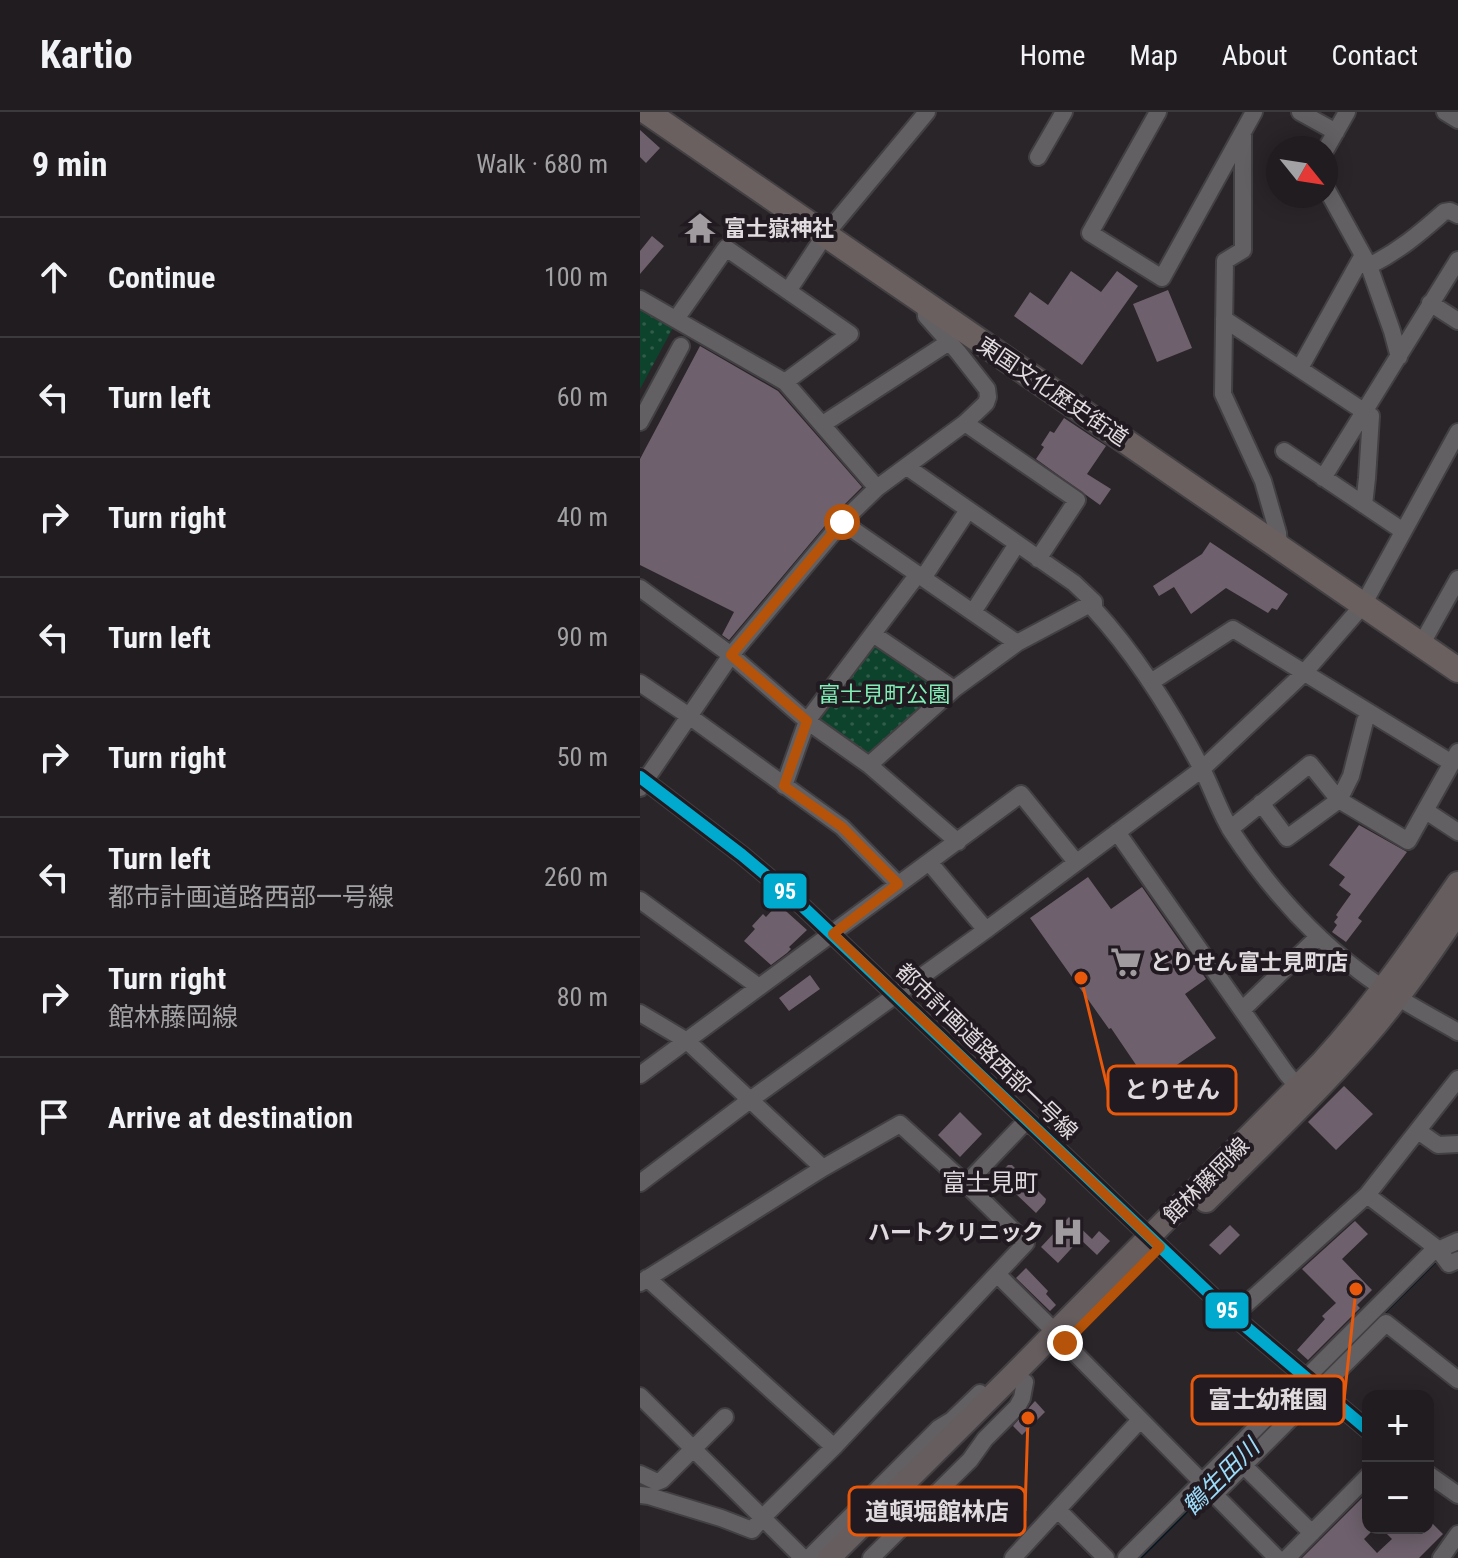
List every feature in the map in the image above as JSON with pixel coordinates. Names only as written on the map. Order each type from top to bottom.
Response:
[{"type":"highway","name":"東国文化歴史街道","points":[[647,112],[1458,670]]},
{"type":"main road","name":"館林藤岡線","points":[[1154,1242],[1310,1098],[1364,1039],[1458,883]]},
{"type":"main road","name":"館林藤岡線","points":[[849,1558],[1154,1242],[1352,1028],[1391,993],[1458,912]]},
{"type":"main road","name":"館林藤岡線","points":[[829,1558],[1019,1379]]},
{"type":"street","points":[[788,291],[825,235],[927,112]]},
{"type":"street","points":[[1038,157],[1064,112]]},
{"type":"street","points":[[1158,112],[1090,233],[1162,278],[1254,112]]},
{"type":"street","points":[[1300,112],[1336,132]]},
{"type":"street","points":[[1334,136],[1347,112]]},
{"type":"street","points":[[1445,112],[1458,120]]},
{"type":"street","points":[[1243,133],[1243,250],[1225,261],[1223,394],[1263,481],[1279,547]]},
{"type":"street","points":[[1337,208],[1366,261],[1399,357]]},
{"type":"street","points":[[1300,368],[1366,261],[1392,255],[1444,212],[1458,215]]},
{"type":"street","points":[[676,319],[726,248],[850,334],[785,382]]},
{"type":"street","points":[[1323,478],[1458,260]]},
{"type":"street","points":[[640,299],[785,382],[877,488]]},
{"type":"street","points":[[642,782],[731,655],[842,522],[877,488],[965,423],[986,403],[987,389],[926,316],[925,303]]},
{"type":"street","points":[[1430,303],[1458,321]]},
{"type":"street","points":[[1224,319],[1371,416],[1364,505]]},
{"type":"street","points":[[823,424],[949,342]]},
{"type":"street","points":[[640,422],[681,346]]},
{"type":"street","points":[[965,423],[1077,500],[1038,559]]},
{"type":"street","points":[[644,1175],[986,930],[1202,769],[1304,673],[1363,605],[1458,432]]},
{"type":"street","points":[[1284,451],[1403,531]]},
{"type":"street","points":[[907,467],[1074,583],[1094,602],[1094,609],[1121,639],[1151,682],[1202,769],[1230,829],[1266,880],[1318,937],[1359,971],[1458,1032]]},
{"type":"street","points":[[784,786],[807,721],[968,510]]},
{"type":"street","points":[[842,522],[1017,643]]},
{"type":"street","points":[[973,612],[1017,544]]},
{"type":"street","points":[[1421,645],[1458,579]]},
{"type":"street","points":[[640,588],[731,655],[807,721],[869,765],[958,842]]},
{"type":"street","points":[[869,765],[954,689],[1017,643],[1094,602]]},
{"type":"street","points":[[1151,682],[1233,629],[1369,713],[1455,758],[1408,841],[1339,800],[1310,764],[1230,829]]},
{"type":"street","points":[[873,634],[954,689]]},
{"type":"street","points":[[640,683],[842,827],[898,884]]},
{"type":"street","points":[[1261,803],[1287,838],[1339,800],[1351,776],[1369,713]]},
{"type":"street","name":"都市計画道路西部一号線","points":[[642,782],[775,881],[1233,1316],[1362,1425]]},
{"type":"street","points":[[640,1075],[1021,794],[1076,862]]},
{"type":"street","points":[[1426,811],[1458,832]]},
{"type":"street","points":[[1117,832],[1298,1087]]},
{"type":"street","points":[[929,862],[986,930]]},
{"type":"street","points":[[640,900],[759,987]]},
{"type":"street","points":[[1242,1010],[1318,937]]},
{"type":"street","points":[[640,1013],[687,1041],[823,1168]]},
{"type":"street","points":[[1233,1316],[1367,1195],[1458,1079]]},
{"type":"street","points":[[966,1184],[1027,1120]]},
{"type":"street","points":[[640,1495],[752,1530],[834,1447],[1026,1243],[900,1124],[643,1280],[834,1447]]},
{"type":"street","points":[[1418,1131],[1438,1145],[1458,1144]]},
{"type":"street","points":[[1367,1195],[1438,1249],[1455,1266]]},
{"type":"street","points":[[1208,1489],[1304,1378],[1431,1253],[1458,1241]]},
{"type":"street","points":[[997,1274],[1277,1558]]},
{"type":"street","points":[[1126,1558],[1208,1489],[1244,1466],[1386,1323],[1458,1380]]},
{"type":"street","points":[[640,1396],[806,1558],[996,1377],[1004,1375],[1019,1379],[1022,1398],[1017,1407],[985,1439],[970,1460],[871,1558]]},
{"type":"street","points":[[640,1474],[657,1482],[662,1480],[725,1417]]},
{"type":"street","points":[[1013,1558],[1140,1420]]},
{"type":"street","points":[[1244,1466],[1312,1533]]},
{"type":"street","points":[[1434,1478],[1458,1495]]},
{"type":"street","points":[[1287,1558],[1362,1482]]},
{"type":"street","points":[[1058,1510],[1106,1558]]},
{"type":"street","points":[[1441,1558],[1458,1534]]},
{"type":"green space","points":[[640,304],[675,324],[640,389]]},
{"type":"green space","name":"富士見町公園","points":[[873,634],[954,689],[869,765],[807,721]]},
{"type":"building","points":[[640,130],[660,148],[646,163],[640,157]]},
{"type":"building","points":[[652,236],[664,246],[640,274],[640,251]]},
{"type":"building","points":[[1071,271],[1101,292],[1117,271],[1138,286],[1082,365],[1014,316],[1030,292],[1048,305]]},
{"type":"building","points":[[1168,290],[1192,348],[1157,362],[1133,304]]},
{"type":"building","points":[[700,346],[778,391],[862,487],[834,515],[729,640],[722,635],[734,612],[640,565],[640,459]]},
{"type":"building","points":[[1064,418],[1106,446],[1087,474],[1111,489],[1100,505],[1036,459],[1050,431],[1054,433]]},
{"type":"building","points":[[1210,542],[1288,594],[1277,610],[1272,608],[1268,613],[1226,588],[1191,614],[1174,587],[1159,596],[1153,586],[1202,554]]},
{"type":"building","points":[[1359,825],[1407,852],[1358,918],[1362,921],[1346,942],[1332,932],[1337,925],[1334,922],[1338,917],[1336,915],[1351,894],[1339,885],[1345,877],[1329,865]]},
{"type":"building","points":[[1088,877],[1111,909],[1142,887],[1206,979],[1185,994],[1216,1038],[1149,1084],[1030,918]]},
{"type":"building","points":[[778,904],[807,930],[789,947],[791,949],[787,953],[771,965],[744,941],[763,914],[766,917]]},
{"type":"building","points":[[810,975],[820,989],[789,1011],[779,998]]},
{"type":"building","points":[[1344,1086],[1373,1114],[1336,1150],[1308,1122]]},
{"type":"building","points":[[960,1112],[982,1134],[960,1157],[938,1135]]},
{"type":"building","points":[[1012,1165],[1046,1199],[1036,1213],[997,1176]]},
{"type":"building","points":[[1069,1217],[1092,1239],[1099,1231],[1110,1241],[1097,1255],[1080,1239],[1058,1263],[1041,1247]]},
{"type":"building","points":[[1355,1221],[1368,1234],[1342,1259],[1372,1290],[1357,1305],[1360,1308],[1308,1360],[1297,1350],[1325,1319],[1322,1316],[1336,1303],[1302,1269]]},
{"type":"building","points":[[1230,1225],[1240,1235],[1220,1255],[1209,1245]]},
{"type":"building","points":[[1026,1268],[1048,1291],[1046,1294],[1056,1305],[1050,1311],[1016,1278]]},
{"type":"building","points":[[1035,1401],[1045,1412],[1022,1435],[1013,1426]]},
{"type":"building","points":[[1362,1498],[1362,1534],[1369,1534],[1364,1539],[1377,1553],[1392,1539],[1387,1534],[1434,1534],[1434,1525],[1443,1534],[1419,1558],[1302,1558]]},
{"type":"waterway","name":"鶴生田川","points":[[1371,1326],[1436,1261]]},
{"type":"waterway","name":"鶴生田川","points":[[1214,1483],[1302,1395]]},
{"type":"waterway","name":"鶴生田川","points":[[1140,1558],[1206,1492]]},
{"type":"transit line","name":"95","points":[[640,777],[799,903],[1233,1316],[1362,1425]]},
{"type":"place","name":"富士嶽神社","points":[[700,228]]},
{"type":"place","name":"とりせん富士見町店","points":[[1126,962]]},
{"type":"place","name":"とりせん","points":[[1081,978]]},
{"type":"place","name":"ハートクリニック","points":[[1068,1232]]},
{"type":"place","name":"富士幼稚園","points":[[1356,1289]]},
{"type":"place","name":"道頓堀館林店","points":[[1028,1418]]},
{"type":"district","name":"富士見町","points":[[990,1183]]},
{"type":"route","points":[[842,522],[731,655],[807,721],[784,786],[842,827],[898,884],[833,934],[1160,1247],[1065,1343]]}]
